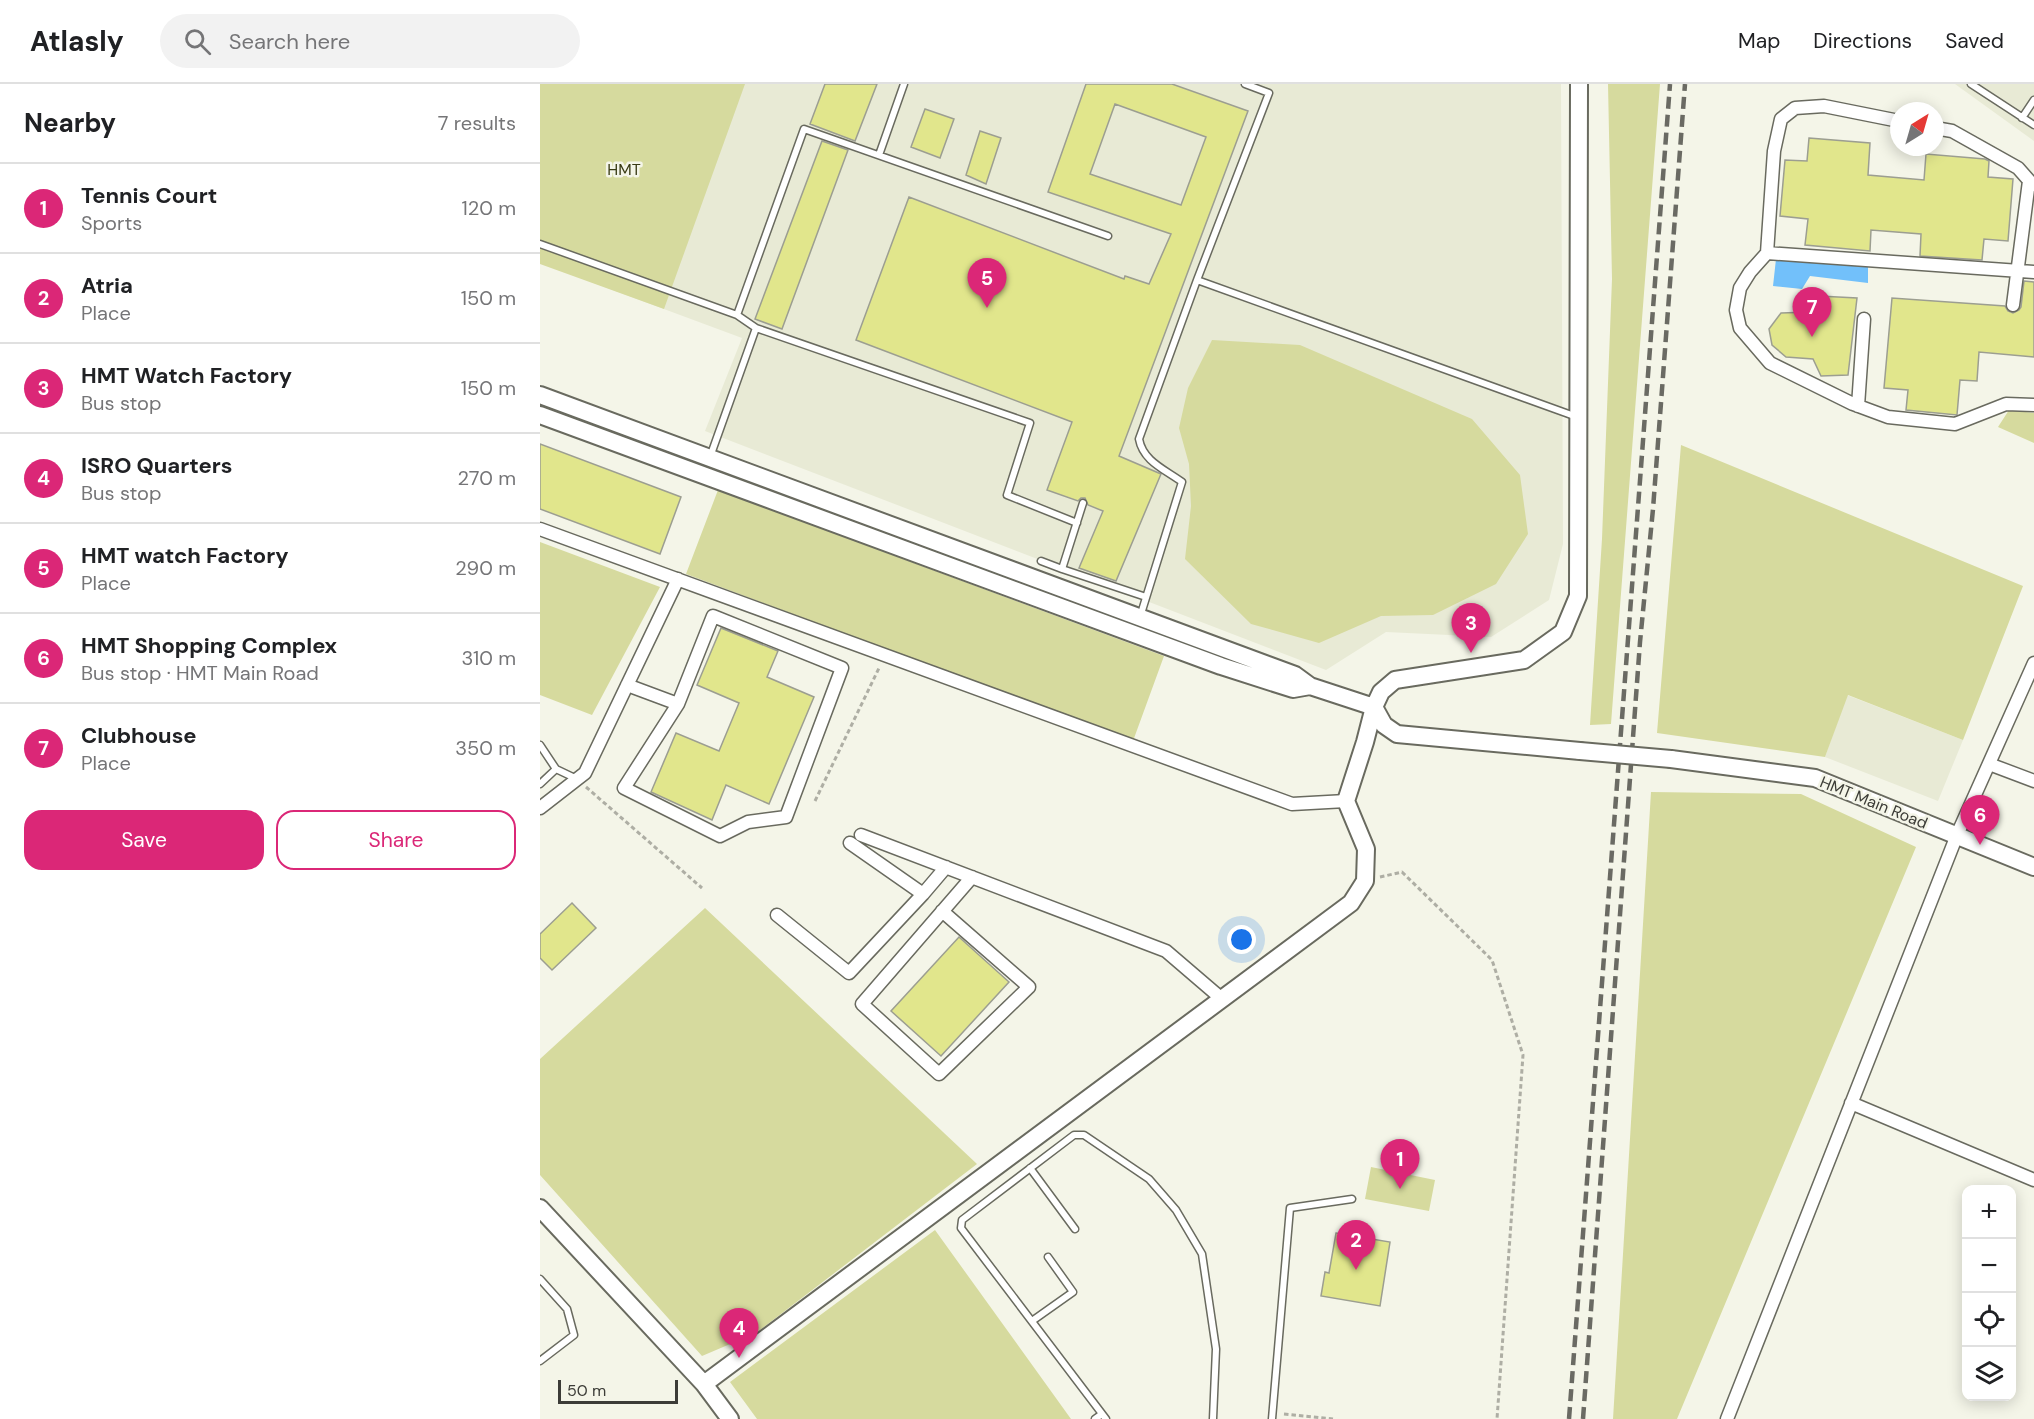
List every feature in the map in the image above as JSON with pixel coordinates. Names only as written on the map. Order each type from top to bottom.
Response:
[{"type":"street","points":[[704,1384],[1352,903],[1365,881],[1366,849],[1346,801],[1374,707],[1381,692],[1395,680],[1524,660],[1563,632],[1578,596],[1579,84]]},
{"type":"street","points":[[1890,119],[1824,106],[1795,108],[1781,119],[1774,151],[1767,253],[1750,272],[1740,288],[1736,310],[1740,327],[1770,363],[1858,406],[1888,417],[1955,424],[2006,404],[2034,405]]},
{"type":"street","points":[[1944,130],[1952,131],[2018,168],[2031,183],[2013,305]]},
{"type":"street","points":[[1767,253],[2034,272]]},
{"type":"street","points":[[1858,406],[1864,319]]},
{"type":"street","points":[[540,395],[1295,675],[1310,686],[1374,707]]},
{"type":"street","points":[[540,415],[1221,666],[1293,690],[1310,686]]},
{"type":"street","points":[[540,529],[1292,804],[1346,801]]},
{"type":"street","points":[[540,808],[585,773],[678,579]]},
{"type":"street","points":[[713,616],[842,668],[786,817],[748,822],[720,836],[624,788],[678,704],[713,616]]},
{"type":"street","points":[[1727,1419],[1957,835],[2034,663]]},
{"type":"street","points":[[627,685],[678,704]]},
{"type":"street","name":"HMT Main Road","points":[[1374,707],[1384,725],[1397,734],[1671,759],[1815,778],[2034,867]]},
{"type":"street","points":[[1989,764],[2034,782]]},
{"type":"street","points":[[861,835],[1166,951],[1222,999]]},
{"type":"street","points":[[850,843],[922,894]]},
{"type":"street","points":[[777,915],[849,973],[946,867]]},
{"type":"street","points":[[942,911],[1029,987],[939,1074],[862,1004],[942,911],[972,878]]},
{"type":"street","points":[[1851,1103],[2034,1180]]},
{"type":"street","points":[[540,1208],[704,1384],[730,1419]]},
{"type":"lane","points":[[879,155],[904,84]]},
{"type":"lane","points":[[1140,618],[1182,482],[1148,458],[1142,451],[1140,439],[1197,280],[1269,93],[1245,84]]},
{"type":"lane","points":[[1971,84],[2034,126]]},
{"type":"lane","points":[[2022,118],[2034,100]]},
{"type":"lane","points":[[737,315],[804,129],[1108,236]]},
{"type":"lane","points":[[540,244],[737,315],[756,328],[1030,423],[1007,495],[1077,523]]},
{"type":"lane","points":[[1197,280],[1577,417]]},
{"type":"lane","points":[[710,459],[756,328]]},
{"type":"lane","points":[[1062,569],[1083,503]]},
{"type":"lane","points":[[1041,561],[1146,597]]},
{"type":"lane","points":[[540,744],[556,769],[577,779]]},
{"type":"lane","points":[[540,784],[556,769]]},
{"type":"lane","points":[[1095,1419],[1104,1416],[960,1224],[962,1220],[1074,1135],[1084,1135],[1149,1179],[1176,1210],[1202,1254],[1216,1349],[1213,1419]]},
{"type":"lane","points":[[1030,1168],[1075,1229]]},
{"type":"lane","points":[[1273,1416],[1290,1208],[1352,1199]]},
{"type":"lane","points":[[1032,1321],[1073,1292],[1048,1257]]},
{"type":"lane","points":[[540,1279],[567,1309],[574,1335],[540,1361]]},
{"type":"path","points":[[815,801],[885,655]]},
{"type":"path","points":[[577,779],[702,888]]},
{"type":"path","points":[[1365,881],[1402,872],[1492,960],[1523,1055],[1497,1419]]},
{"type":"path","points":[[1273,1416],[1333,1419]]},
{"type":"shaded area","points":[[540,84],[1561,84],[1563,544],[1549,600],[1491,637],[1386,632],[1326,670],[705,431],[742,338],[540,263]]},
{"type":"shaded area","points":[[1955,84],[2034,84],[2034,141]]},
{"type":"shaded area","points":[[1847,695],[1963,740],[1938,801],[1825,757]]},
{"type":"green space","name":"HMT","points":[[540,84],[745,84],[664,309],[540,264]]},
{"type":"green space","points":[[1608,84],[1660,84],[1611,724],[1590,725],[1602,539],[1612,279]]},
{"type":"green space","points":[[1212,340],[1300,345],[1472,419],[1520,475],[1528,534],[1496,584],[1433,615],[1381,616],[1319,643],[1251,624],[1185,559],[1191,506],[1189,464],[1179,428],[1188,388]]},
{"type":"green space","points":[[2009,410],[2034,413],[2034,443],[1998,427]]},
{"type":"green space","points":[[1681,445],[2023,586],[1963,740],[1848,695],[1825,757],[1657,733]]},
{"type":"green space","points":[[718,490],[1164,656],[1133,741],[686,574]]},
{"type":"green space","points":[[540,542],[660,587],[592,715],[540,695]]},
{"type":"green space","points":[[1651,792],[1801,794],[1916,847],[1677,1419],[1613,1419]]},
{"type":"green space","points":[[705,908],[977,1164],[756,1333],[702,1356],[540,1175],[540,1059]]},
{"type":"green space","points":[[1371,1167],[1435,1180],[1429,1211],[1365,1199]]},
{"type":"green space","points":[[935,1230],[1071,1419],[757,1419],[730,1382]]},
{"type":"water","points":[[1776,259],[1868,267],[1868,283],[1810,276],[1802,289],[1773,286]]},
{"type":"building","points":[[825,84],[877,84],[855,141],[810,124]]},
{"type":"building","points":[[1086,84],[1172,84],[1248,111],[1119,456],[1161,474],[1116,581],[1079,568],[1103,511],[1088,505],[1085,498],[1078,501],[1047,490],[1072,422],[856,340],[909,197],[1124,279],[1125,276],[1149,284],[1171,234],[1048,192]],"holes":[[[1115,104],[1206,137],[1181,205],[1090,174]]]},
{"type":"building","points":[[925,109],[954,119],[940,158],[911,147]]},
{"type":"building","points":[[980,131],[1001,138],[986,184],[966,175]]},
{"type":"building","points":[[1809,138],[1870,143],[1868,175],[1924,180],[1926,156],[1985,159],[1989,161],[1988,177],[2013,179],[2008,241],[1984,239],[1982,260],[1920,256],[1921,234],[1871,230],[1870,251],[1805,245],[1808,219],[1780,216],[1785,160],[1807,161]]},
{"type":"building","points":[[822,141],[848,150],[782,329],[755,319]]},
{"type":"building","points":[[2024,281],[2034,282],[2034,357],[1979,352],[1977,381],[1960,380],[1957,415],[1906,410],[1908,390],[1884,388],[1892,298],[2005,306],[2013,313],[2021,307]]},
{"type":"building","points":[[1819,296],[1857,298],[1848,375],[1821,376],[1813,359],[1786,357],[1772,345],[1769,329],[1781,313],[1810,312]]},
{"type":"building","points":[[540,444],[681,497],[660,554],[540,509]]},
{"type":"building","points":[[721,628],[778,651],[767,677],[814,697],[769,804],[726,785],[712,820],[651,792],[676,733],[719,751],[739,703],[697,685]]},
{"type":"building","points":[[572,903],[596,928],[552,970],[540,958],[540,934]]},
{"type":"building","points":[[959,937],[1009,982],[941,1056],[891,1011]]},
{"type":"building","points":[[1336,1233],[1390,1242],[1380,1306],[1321,1296],[1325,1272],[1329,1273]]},
{"type":"railway","points":[[1569,1419],[1670,84]]},
{"type":"railway","points":[[1583,1419],[1640,642],[1653,509],[1685,84]]},
{"type":"place","name":"HMT watch Factory","points":[[987,308]]},
{"type":"place","name":"Clubhouse","points":[[1812,337]]},
{"type":"place","name":"HMT Watch Factory","points":[[1471,653]]},
{"type":"place","name":"HMT Shopping Complex","points":[[1980,845]]},
{"type":"place","name":"Tennis Court","points":[[1400,1189]]},
{"type":"place","name":"Atria","points":[[1356,1270]]},
{"type":"place","name":"ISRO Quarters","points":[[739,1358]]}]
